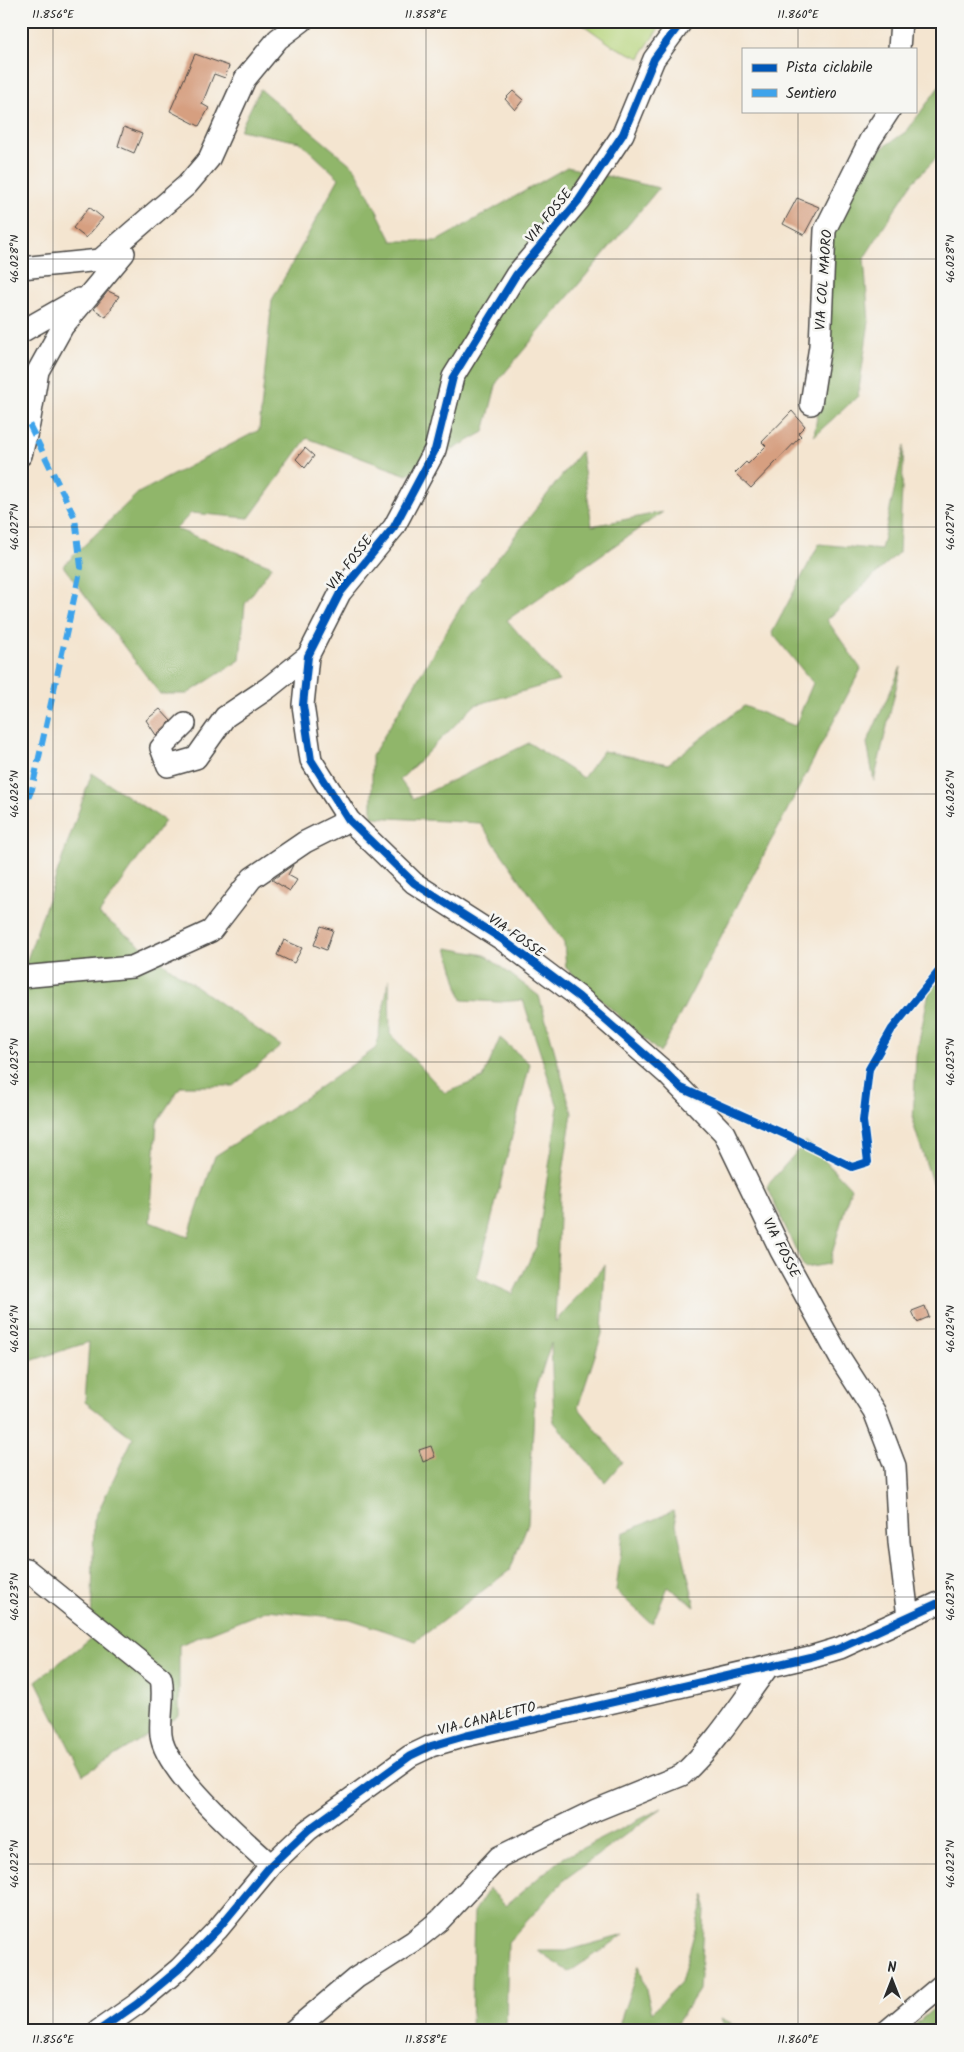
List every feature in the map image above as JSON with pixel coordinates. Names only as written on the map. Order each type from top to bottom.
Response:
[{"type":"street","points":[[21,455],[30,424],[38,371],[63,326],[105,273],[187,185],[209,158],[245,79],[278,39],[302,21]]},
{"type":"street","name":"VIA FOSSE","points":[[682,21],[654,59],[623,134],[578,200],[516,275],[453,377],[435,450],[394,527],[340,593],[308,656],[303,704],[311,760],[349,820],[414,883],[503,940],[578,998],[666,1073],[724,1133],[781,1251],[878,1420],[895,1466],[899,1542],[908,1617]]},
{"type":"street","points":[[899,48],[901,21]]},
{"type":"street","name":"VIA COL MAORO","points":[[811,404],[820,346],[825,230],[870,140],[887,112]]},
{"type":"street","points":[[21,268],[100,260],[187,185]]},
{"type":"street","points":[[21,332],[88,294]]},
{"type":"street","points":[[185,724],[162,748],[168,766],[196,758],[225,717],[268,688],[308,656]]},
{"type":"street","points":[[21,977],[132,967],[211,931],[252,878],[305,842],[349,820]]},
{"type":"street","points":[[21,1568],[161,1678],[164,1692],[161,1735],[165,1750],[184,1780],[239,1837],[271,1865]]},
{"type":"street","name":"VIA CANALETTO","points":[[98,2031],[137,2004],[179,1969],[217,1930],[271,1865],[308,1830],[410,1756],[430,1746],[474,1734],[840,1648],[943,1601]]},
{"type":"street","points":[[293,2031],[356,1978],[414,1941],[440,1920],[499,1857],[596,1810],[682,1775],[692,1766],[736,1712],[768,1666]]},
{"type":"street","points":[[887,2031],[943,1984]]},
{"type":"green space","points":[[578,21],[664,21],[640,58],[613,46]]},
{"type":"green space","points":[[943,81],[943,151],[912,183],[864,258],[869,322],[858,396],[814,436],[827,350],[824,253],[853,168],[907,131]]},
{"type":"green space","points":[[260,89],[355,168],[392,241],[437,241],[567,167],[659,188],[497,382],[484,432],[407,475],[307,438],[249,518],[191,513],[176,529],[272,566],[245,604],[240,660],[187,694],[160,694],[63,566],[138,493],[259,430],[272,300],[339,178],[300,142],[240,130]]},
{"type":"green space","points":[[904,446],[899,552],[827,620],[861,669],[660,1053],[566,968],[564,943],[480,823],[372,817],[372,756],[465,600],[581,451],[592,526],[663,512],[507,620],[559,681],[475,705],[400,780],[414,799],[529,743],[583,778],[603,751],[668,764],[744,706],[795,726],[813,683],[772,633],[819,544],[881,550]]},
{"type":"green space","points":[[901,667],[874,781],[867,743]]},
{"type":"green space","points":[[92,773],[165,821],[99,914],[170,968],[281,1046],[233,1086],[181,1086],[157,1122],[150,1222],[188,1237],[215,1156],[302,1100],[376,1048],[389,979],[390,1034],[445,1093],[483,1078],[500,1038],[530,1064],[477,1278],[513,1294],[537,1245],[558,1107],[523,1000],[499,1002],[462,1000],[447,948],[485,955],[539,996],[572,1113],[560,1191],[555,1322],[605,1265],[602,1334],[578,1407],[622,1462],[605,1482],[554,1422],[551,1343],[535,1392],[528,1523],[510,1570],[416,1641],[350,1619],[268,1610],[179,1645],[179,1716],[83,1775],[36,1681],[91,1638],[94,1520],[133,1438],[85,1402],[89,1342],[21,1364],[21,977]]},
{"type":"green space","points":[[943,982],[943,1216],[913,1123],[916,1056],[930,987]]},
{"type":"green space","points":[[806,1141],[851,1188],[829,1264],[804,1268],[767,1186]]},
{"type":"green space","points":[[673,1511],[695,1606],[668,1587],[652,1624],[616,1591],[623,1533]]},
{"type":"green space","points":[[662,1808],[565,1879],[508,1942],[506,2031],[471,2031],[474,1912],[489,1889],[506,1905],[561,1859]]},
{"type":"green space","points":[[705,1894],[699,1990],[672,2031],[617,2031],[639,1965],[652,2012],[681,1982]]},
{"type":"green space","points":[[624,1935],[569,1972],[538,1951],[566,1951]]},
{"type":"green space","points":[[943,2000],[943,2031],[908,2031]]},
{"type":"green space","points":[[721,2018],[747,2031],[726,2031]]},
{"type":"building","points":[[195,54],[229,66],[225,78],[214,74],[202,104],[209,108],[199,126],[170,111]]},
{"type":"building","points":[[513,91],[523,100],[515,110],[505,99]]},
{"type":"building","points":[[124,127],[142,134],[134,153],[118,146]]},
{"type":"building","points":[[797,198],[819,207],[804,235],[783,224]]},
{"type":"building","points":[[89,207],[103,218],[86,238],[73,228]]},
{"type":"building","points":[[108,291],[119,296],[106,317],[94,309]]},
{"type":"building","points":[[792,411],[805,426],[798,433],[801,436],[751,488],[735,473],[746,462],[748,464],[766,446],[762,442]]},
{"type":"building","points":[[305,448],[314,456],[305,468],[296,459]]},
{"type":"building","points":[[160,709],[171,721],[156,735],[146,720]]},
{"type":"building","points":[[293,865],[288,875],[297,880],[290,891],[272,880]]},
{"type":"building","points":[[321,926],[333,930],[326,950],[314,945]]},
{"type":"building","points":[[284,940],[302,948],[294,963],[277,955]]},
{"type":"building","points":[[925,1306],[929,1317],[917,1322],[912,1311]]},
{"type":"building","points":[[431,1446],[435,1457],[423,1462],[419,1450]]},
{"type":"marked path","points":[[21,814],[32,789],[81,567],[75,518],[29,424]]},
{"type":"cycle path","points":[[682,21],[654,59],[623,134],[579,200],[516,275],[453,377],[435,450],[394,527],[340,593],[308,656],[303,705],[311,760],[349,820],[414,883],[503,940],[579,997],[681,1088],[789,1136],[852,1167],[868,1162],[863,1121],[869,1069],[892,1029],[943,966]]},
{"type":"cycle path","points":[[98,2031],[137,2004],[179,1969],[217,1930],[271,1865],[308,1830],[410,1756],[431,1746],[465,1736],[810,1657],[840,1648],[943,1601]]}]
